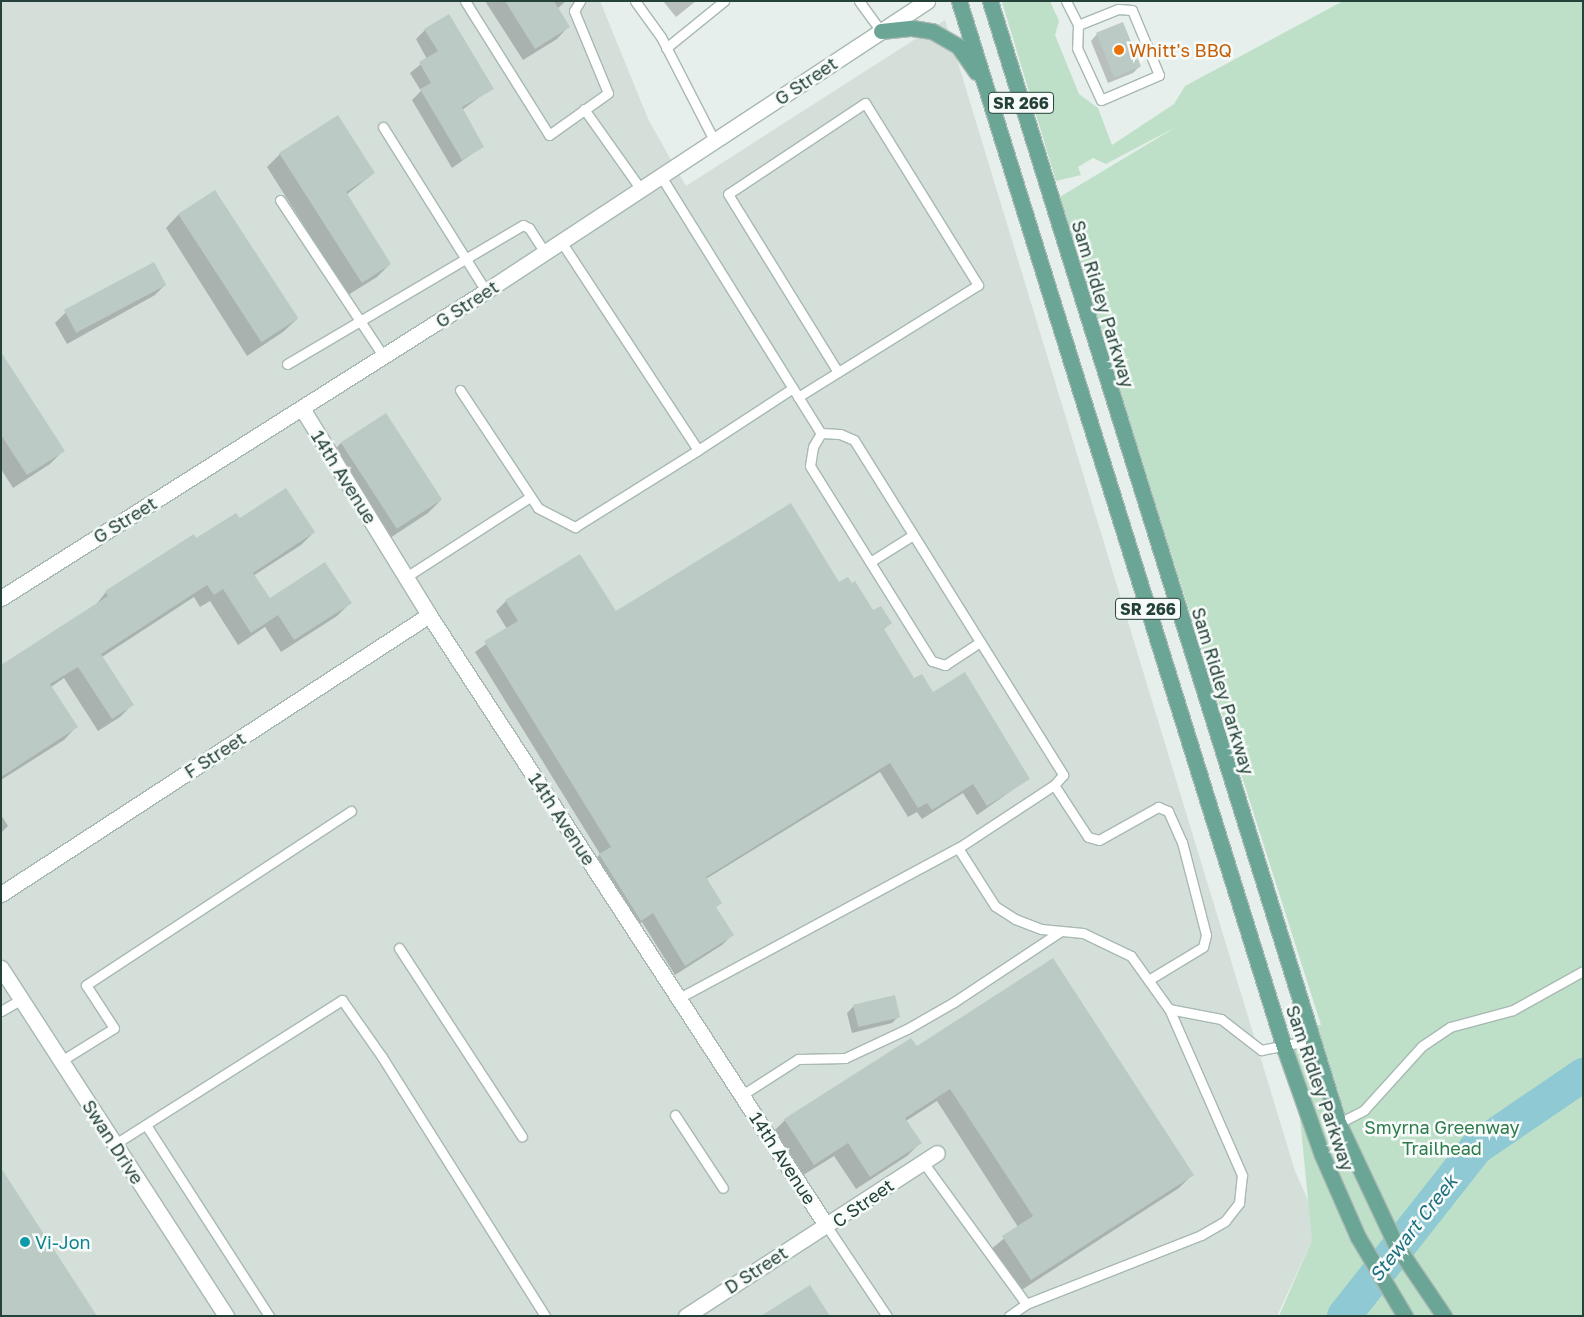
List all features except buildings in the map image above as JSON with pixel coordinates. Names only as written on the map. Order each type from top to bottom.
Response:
[{"type":"main road","name":"Sam Ridley Parkway","points":[[959,1],[1284,1048],[1322,1155],[1358,1237],[1405,1316]]},
{"type":"main road","name":"Sam Ridley Parkway","points":[[990,1],[1338,1123],[1396,1245],[1444,1316]]},
{"type":"main road","points":[[881,31],[912,28],[932,31],[958,46],[985,85]]},
{"type":"street","name":"G Street","points":[[1,598],[302,410],[662,178],[928,1]]},
{"type":"street","name":"14th Avenue","points":[[302,410],[429,615],[826,1224]]},
{"type":"street","name":"F Street","points":[[1,894],[429,615]]},
{"type":"street","name":"Swan Drive","points":[[1,968],[225,1316]]},
{"type":"street","name":"C Street","points":[[826,1224],[937,1153]]},
{"type":"street","name":"D Street","points":[[686,1316],[826,1224]]},
{"type":"lane","points":[[466,1],[549,135],[608,93],[574,11],[580,1]]},
{"type":"lane","points":[[635,1],[666,48],[715,142]]},
{"type":"lane","points":[[666,48],[724,1]]},
{"type":"lane","points":[[858,1],[881,31]]},
{"type":"lane","points":[[1066,1],[1078,24],[1077,48],[1101,100],[1159,75],[1132,10],[1118,9],[1078,24]]},
{"type":"lane","points":[[798,397],[978,285],[865,103],[728,194],[838,372]]},
{"type":"lane","points":[[584,109],[642,191]]},
{"type":"lane","points":[[384,127],[486,291]]},
{"type":"lane","points":[[662,178],[821,433]]},
{"type":"lane","points":[[280,200],[384,357]]},
{"type":"lane","points":[[287,364],[358,319],[523,225],[529,228],[545,253]]},
{"type":"lane","points":[[562,242],[698,450]]},
{"type":"lane","points":[[460,390],[538,508],[575,527],[793,388]]},
{"type":"lane","points":[[679,998],[958,848],[1054,786],[1063,775],[854,440],[840,434],[821,433]]},
{"type":"lane","points":[[821,433],[813,447],[810,466],[932,661],[945,664],[980,642]]},
{"type":"lane","points":[[406,577],[530,497]]},
{"type":"lane","points":[[870,562],[913,535]]},
{"type":"lane","points":[[1054,786],[1088,836],[1099,840],[1158,807],[1168,811],[1182,842],[1206,935],[1203,947],[1150,979]]},
{"type":"lane","points":[[61,1061],[114,1028],[86,985],[351,811]]},
{"type":"lane","points":[[958,848],[995,906],[1015,919],[1041,928],[1083,933],[1132,956],[1150,979],[1169,1009],[1242,1174],[1239,1203],[1226,1221],[1201,1235],[1026,1304],[1009,1316]]},
{"type":"lane","points":[[742,1095],[798,1059],[845,1058],[907,1029],[954,1002],[1062,931]]},
{"type":"lane","points":[[399,948],[522,1137]]},
{"type":"lane","points":[[1338,1123],[1364,1110],[1422,1046],[1450,1027],[1513,1010],[1583,971]]},
{"type":"lane","points":[[1,1011],[22,999]]},
{"type":"lane","points":[[115,1144],[342,1000],[382,1056],[545,1316]]},
{"type":"lane","points":[[1169,1009],[1221,1019],[1261,1050],[1284,1048],[1312,1040]]},
{"type":"lane","points":[[675,1115],[723,1188]]},
{"type":"lane","points":[[146,1125],[269,1316]]},
{"type":"lane","points":[[923,1162],[1026,1304]]},
{"type":"lane","name":"C Street","points":[[826,1224],[887,1316]]},
{"type":"shaded area","points":[[1,1],[600,1],[649,121],[686,186],[945,20],[1295,1171],[1319,1225],[1277,1316],[1,1316]]},
{"type":"green space","name":"Smyrna Greenway Trailhead","points":[[1050,1],[1059,21],[1055,35],[1079,94],[1098,108],[1112,145],[1174,104],[1185,86],[1343,1],[1583,1],[1583,1316],[1279,1316],[1312,1240],[1291,1027],[1321,1025],[1058,198],[1176,127],[1106,164],[1093,158],[1078,167],[1081,175],[1056,181],[1002,2]]},
{"type":"waterway","name":"Stewart Creek","points":[[1344,1316],[1476,1148],[1583,1075]]},
{"type":"place","name":"Whitt's BBQ","points":[[1119,50]]},
{"type":"place","name":"Vi-Jon","points":[[25,1242]]}]
